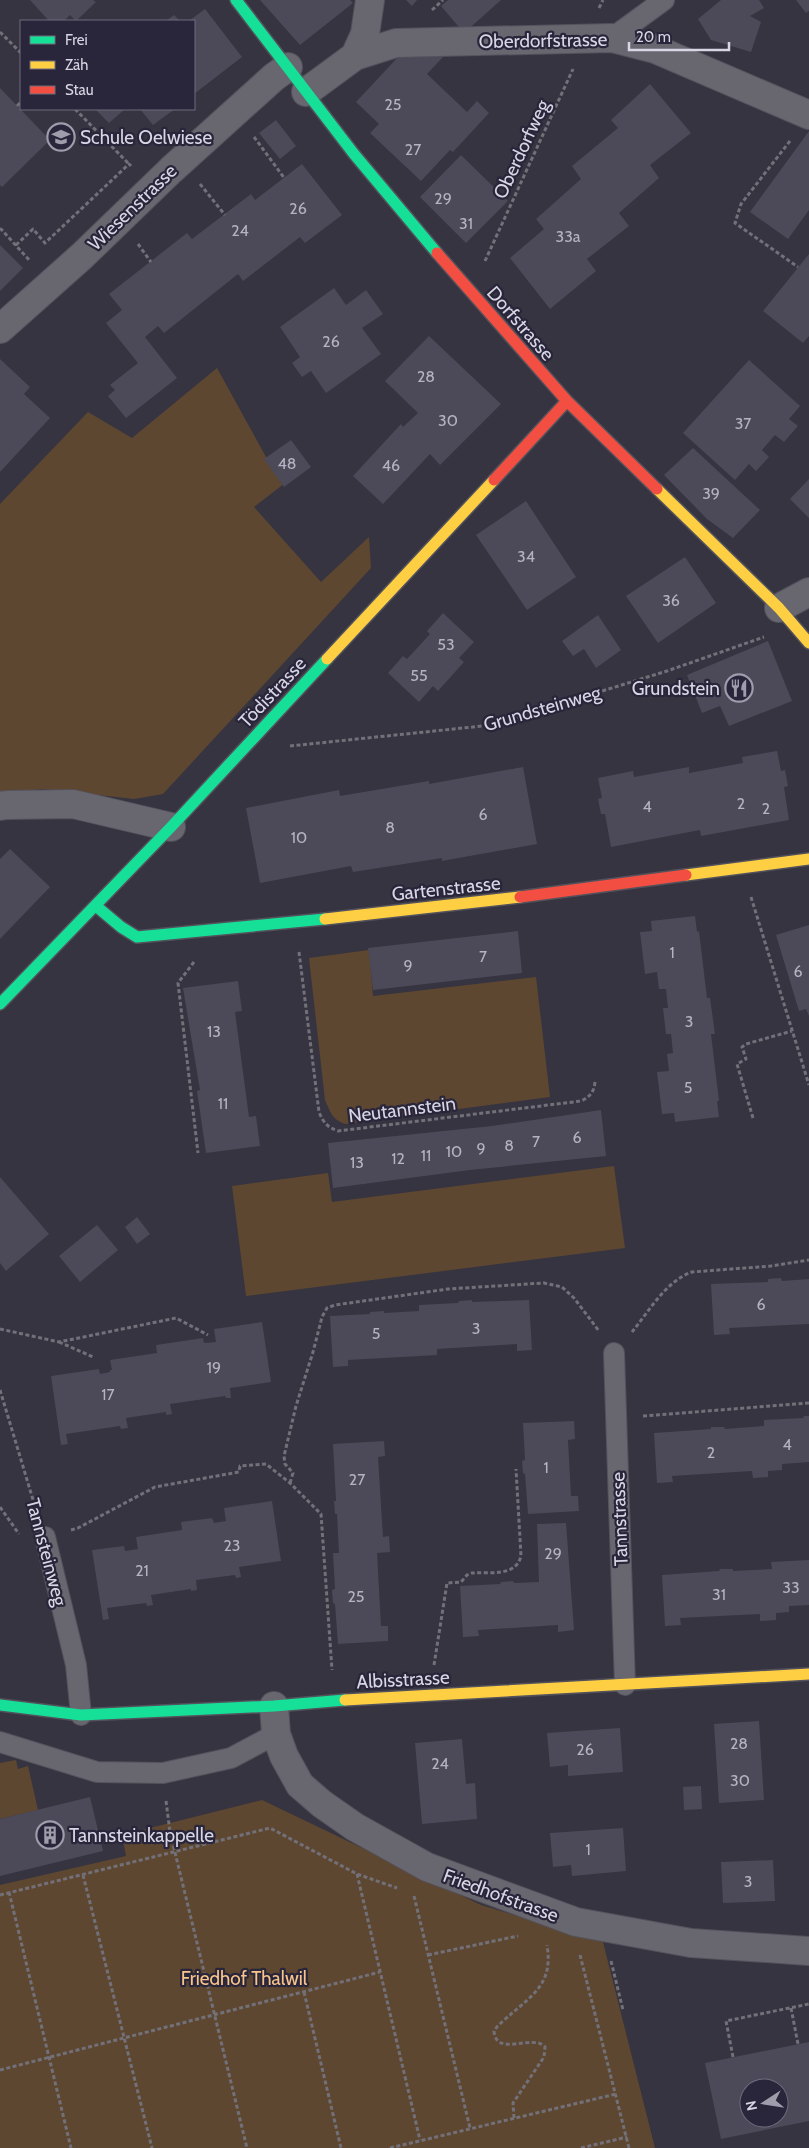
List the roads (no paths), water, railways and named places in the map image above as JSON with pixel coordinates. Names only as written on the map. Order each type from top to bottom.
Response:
[{"type":"street","name":"Dorfstrasse","points":[[236,0],[354,154],[566,401],[779,608],[809,643]]},
{"type":"street","points":[[306,92],[355,56],[365,34],[370,0]]},
{"type":"street","name":"Oberdorfstrasse","points":[[355,56],[396,43],[600,38],[655,49],[809,115]]},
{"type":"street","name":"Wiesenstrasse","points":[[0,329],[82,256],[178,164],[274,77],[288,67]]},
{"type":"street","name":"Tödistrasse","points":[[0,1004],[171,827],[566,401]]},
{"type":"street","points":[[779,608],[809,592]]},
{"type":"street","points":[[0,806],[74,804],[171,827]]},
{"type":"street","name":"Gartenstrasse","points":[[96,906],[121,927],[138,937],[296,922],[574,891],[809,859]]},
{"type":"street","name":"Albisstrasse","points":[[0,1705],[81,1716],[809,1674]]},
{"type":"street","name":"Friedhofstrasse","points":[[274,1706],[276,1734],[284,1756],[300,1785],[354,1828],[427,1867],[576,1922],[691,1943],[809,1951]]},
{"type":"lane","points":[[600,38],[664,0]]},
{"type":"lane","name":"Tannstrasse","points":[[614,1353],[625,1685]]},
{"type":"lane","name":"Tannsteinweg","points":[[45,1537],[76,1664],[81,1716]]},
{"type":"lane","points":[[0,1742],[97,1772],[163,1773],[231,1758],[276,1734]]},
{"type":"place","name":"Schule Oelwiese","points":[[61,137]]},
{"type":"place","name":"Grundstein","points":[[739,688]]},
{"type":"place","name":"Tannsteinkappelle","points":[[50,1835]]},
{"type":"park label","name":"Friedhof Thalwil","points":[[244,1978]]}]
